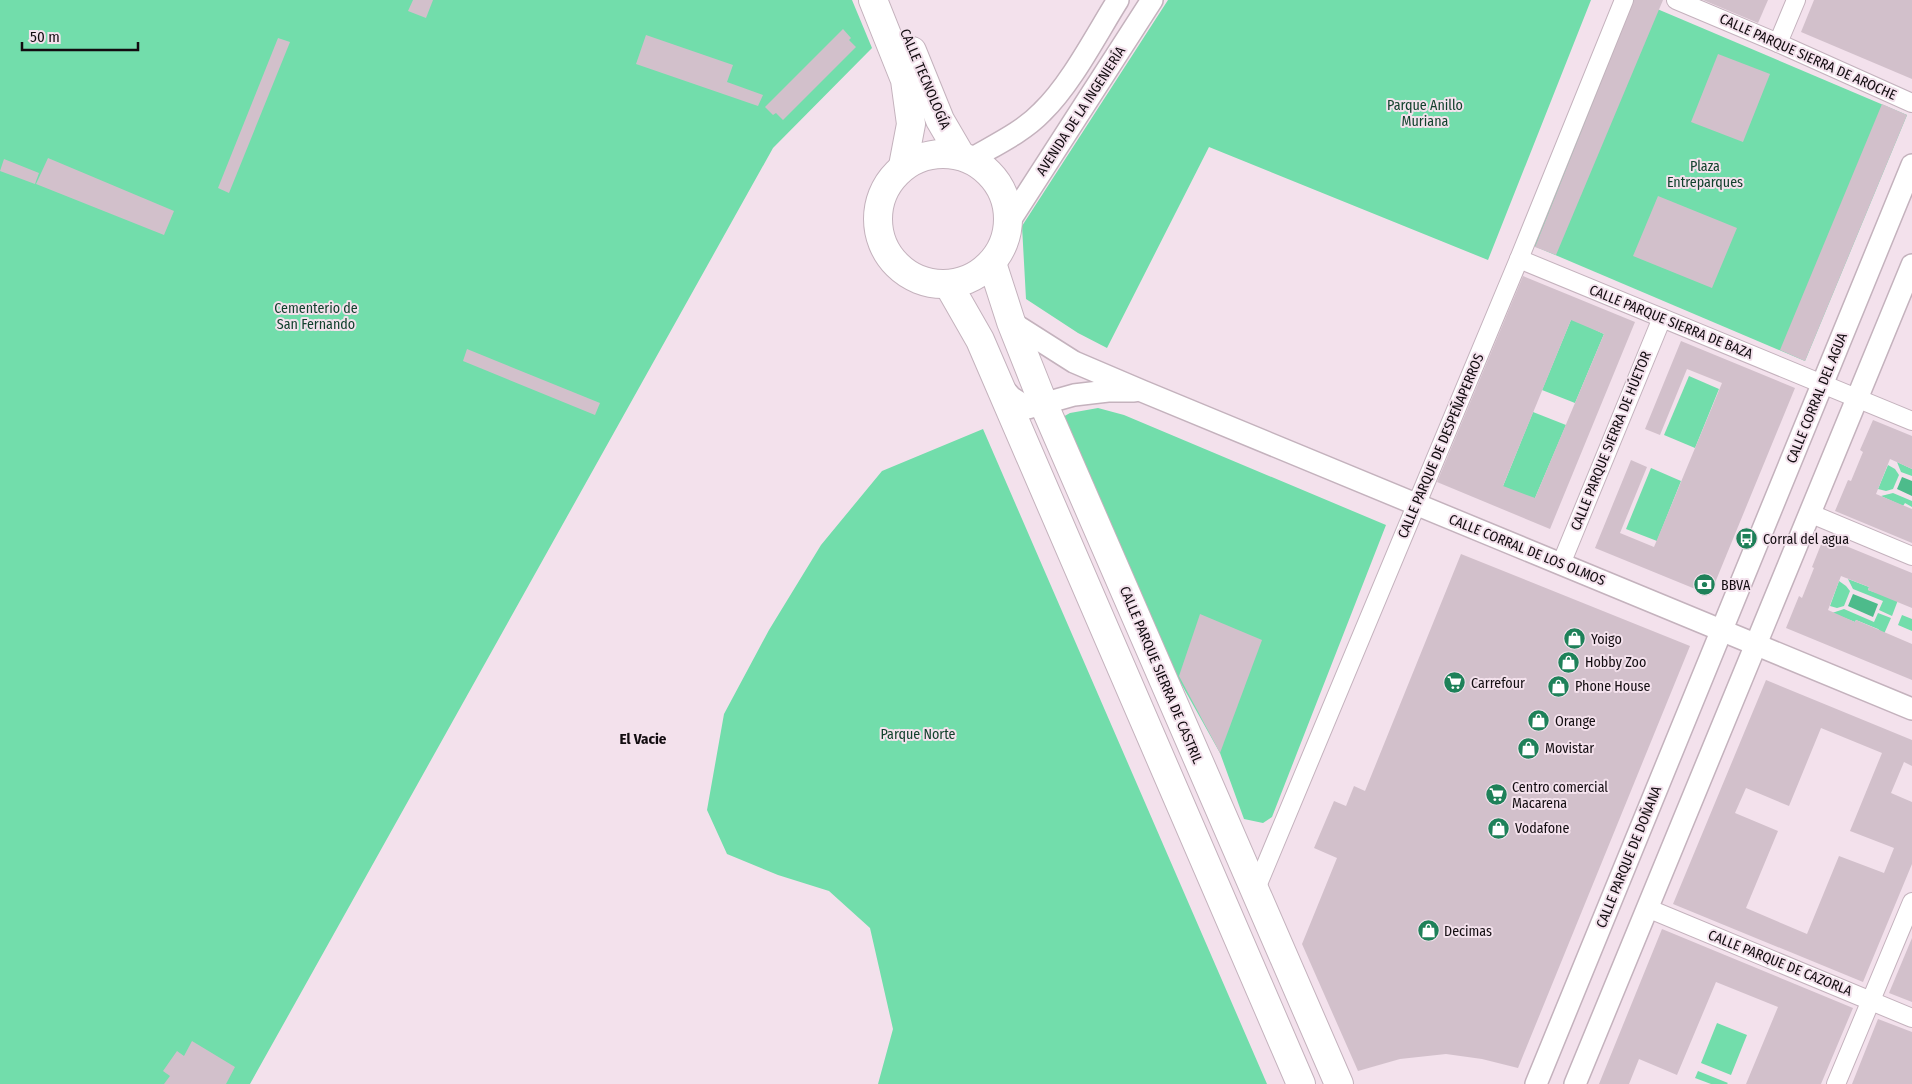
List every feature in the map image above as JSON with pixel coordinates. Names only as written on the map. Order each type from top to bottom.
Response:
[{"type":"main road","name":"CALLE TECNOLOGÍA","points":[[873,0],[906,80],[911,124],[903,166]]},
{"type":"main road","name":"CALLE TECNOLOGÍA","points":[[892,0],[940,120],[966,158]]},
{"type":"main road","points":[[931,154],[966,158],[992,175],[1005,197],[1009,222],[1004,244],[992,263],[972,278],[948,284],[911,276],[894,262],[878,230],[882,195],[903,166],[931,154]]},
{"type":"main road","name":"CALLE PARQUE SIERRA DE CASTRIL","points":[[992,263],[1011,322],[1044,404],[1339,1084]]},
{"type":"main road","points":[[948,284],[980,340],[1301,1084]]},
{"type":"street","name":"AVENIDA DE LA INGENIERÍA","points":[[966,158],[1014,133],[1041,114],[1060,92],[1118,0]]},
{"type":"street","name":"AVENIDA DE LA INGENIERÍA","points":[[1009,222],[1152,0]]},
{"type":"street","name":"CALLE PARQUE DE DESPEÑAPERROS","points":[[1255,890],[1519,259],[1624,0]]},
{"type":"street","name":"CALLE PARQUE SIERRA DE AROCHE","points":[[1676,0],[1912,103]]},
{"type":"street","points":[[1778,43],[1796,0]]},
{"type":"street","name":"CALLE CORRAL DEL AGUA","points":[[1721,630],[1912,165]]},
{"type":"street","name":"CALLE PARQUE SIERRA DE BAZA","points":[[1519,259],[1912,421]]},
{"type":"street","points":[[1575,1084],[1912,265]]},
{"type":"street","name":"CALLE PARQUE SIERRA DE HÚETOR","points":[[1561,564],[1662,318]]},
{"type":"street","name":"CALLE CORRAL DE LOS OLMOS","points":[[1011,322],[1074,362],[1912,709]]},
{"type":"street","points":[[997,380],[1011,397],[1028,408],[1074,395],[1108,391],[1142,391]]},
{"type":"street","points":[[1809,513],[1912,556]]},
{"type":"street","name":"CALLE PARQUE DE DOÑANA","points":[[1536,1084],[1721,630]]},
{"type":"street","points":[[1836,1084],[1912,902]]},
{"type":"street","name":"CALLE PARQUE DE CAZORLA","points":[[1647,908],[1912,1018]]},
{"type":"green space","name":"Cementerio de San Fernando","points":[[0,0],[852,0],[872,48],[773,148],[250,1084],[0,1084]]},
{"type":"green space","name":"Parque Anillo Muriana","points":[[1168,0],[1591,0],[1488,260],[1209,147],[1107,348],[1078,333],[1026,299],[1022,226]]},
{"type":"green space","name":"Plaza Entreparques","points":[[1629,0],[1636,0],[1907,115],[1805,361],[1527,243]]},
{"type":"green space","points":[[1575,310],[1585,325],[1604,334],[1575,403],[1542,390]]},
{"type":"green space","points":[[1689,376],[1719,389],[1695,448],[1664,435]]},
{"type":"green space","points":[[1098,408],[1124,415],[1386,525],[1272,817],[1263,823],[1244,819],[1220,753],[1178,678],[1052,423],[1070,413]]},
{"type":"green space","points":[[1533,412],[1566,425],[1535,498],[1499,496]]},
{"type":"green space","name":"Parque Norte","points":[[983,429],[1267,1084],[878,1084],[893,1029],[870,928],[829,891],[778,875],[727,854],[707,810],[724,714],[769,630],[821,545],[882,471]]},
{"type":"green space","points":[[1897,462],[1912,469],[1912,476],[1901,472]]},
{"type":"green space","points":[[1888,465],[1895,469],[1899,475],[1893,489],[1886,491],[1878,489]]},
{"type":"green space","points":[[1651,468],[1681,481],[1657,541],[1626,529]]},
{"type":"green space","points":[[1893,493],[1912,501],[1912,507],[1905,503],[1903,506],[1881,496]]},
{"type":"green space","points":[[1848,579],[1869,587],[1868,590],[1898,600],[1892,616],[1879,610],[1883,601],[1853,589]]},
{"type":"green space","points":[[1839,581],[1850,591],[1844,606],[1837,608],[1830,606]]},
{"type":"green space","points":[[1844,609],[1874,622],[1878,613],[1891,618],[1884,634],[1878,629],[1856,620],[1855,622],[1832,613]]},
{"type":"green space","points":[[1902,615],[1912,619],[1912,631],[1898,625]]},
{"type":"green space","points":[[1717,1023],[1747,1035],[1731,1075],[1701,1063]]},
{"type":"green space","points":[[1698,1071],[1728,1083],[1711,1084],[1695,1078]]},
{"type":"shaded area","points":[[1902,477],[1912,481],[1912,496],[1897,489]]},
{"type":"shaded area","points":[[1853,594],[1878,604],[1873,617],[1848,606]]},
{"type":"building","points":[[413,0],[433,0],[426,18],[408,11]]},
{"type":"building","points":[[1634,0],[1663,0],[1556,255],[1535,247]]},
{"type":"building","points":[[1703,0],[1768,0],[1758,23]]},
{"type":"building","points":[[1814,0],[1912,0],[1912,79],[1801,32]]},
{"type":"building","points":[[843,29],[851,38],[849,40],[856,47],[783,120],[776,113],[773,115],[765,107]]},
{"type":"building","points":[[646,35],[733,65],[727,82],[763,95],[758,106],[636,64]]},
{"type":"building","points":[[278,38],[290,42],[229,193],[218,188]]},
{"type":"building","points":[[1718,54],[1770,74],[1743,142],[1691,122]]},
{"type":"building","points":[[1882,104],[1907,115],[1805,361],[1780,350]]},
{"type":"building","points":[[48,158],[174,211],[164,235],[36,184]]},
{"type":"building","points":[[4,159],[39,173],[35,184],[0,171]]},
{"type":"building","points":[[1658,196],[1737,228],[1712,288],[1633,256]]},
{"type":"building","points":[[1523,276],[1635,322],[1550,529],[1437,482]],"holes":[[[1571,320],[1604,334],[1535,498],[1503,486]]]},
{"type":"building","points":[[1681,341],[1795,388],[1710,595],[1595,548],[1631,460],[1647,467],[1620,533],[1654,547],[1722,383],[1687,369],[1660,435],[1645,429]]},
{"type":"building","points":[[467,349],[600,403],[595,415],[463,361]]},
{"type":"building","points":[[1873,420],[1912,436],[1912,469],[1890,459],[1876,494],[1912,509],[1912,543],[1835,511],[1848,480],[1851,481],[1863,452],[1860,450]]},
{"type":"building","points":[[1824,537],[1912,573],[1912,608],[1868,590],[1869,587],[1841,576],[1828,610],[1912,644],[1912,680],[1786,628],[1799,596],[1802,598]]},
{"type":"building","name":"Centro comercial Macarena","points":[[1461,554],[1690,646],[1518,1068],[1482,1059],[1446,1054],[1400,1059],[1358,1071],[1302,944],[1337,858],[1314,848],[1334,801],[1346,806],[1354,786],[1365,791]]},
{"type":"building","points":[[1200,614],[1262,640],[1220,753],[1179,676]]},
{"type":"building","points":[[1766,680],[1912,740],[1912,766],[1904,762],[1891,793],[1912,802],[1912,864],[1863,982],[1673,904]],"holes":[[[1821,728],[1882,753],[1850,831],[1894,848],[1884,873],[1839,856],[1807,934],[1746,908],[1778,831],[1735,813],[1746,788],[1789,806]]]},
{"type":"building","points":[[1662,929],[1853,1008],[1821,1084],[1746,1084],[1778,1007],[1716,982],[1677,1075],[1639,1059],[1629,1084],[1599,1084]]},
{"type":"building","points":[[1912,938],[1912,1002],[1889,993]]},
{"type":"building","points":[[1878,1019],[1912,1032],[1912,1084],[1852,1084]]},
{"type":"building","points":[[192,1041],[235,1067],[226,1084],[164,1084],[170,1076],[163,1071],[177,1051],[184,1056]]},
{"type":"place","name":"Corral del agua","points":[[1747,539]]},
{"type":"place","name":"BBVA","points":[[1705,585]]},
{"type":"place","name":"Yoigo","points":[[1575,639]]},
{"type":"place","name":"Hobby Zoo","points":[[1569,662]]},
{"type":"place","name":"Carrefour","points":[[1455,683]]},
{"type":"place","name":"Phone House","points":[[1559,686]]},
{"type":"place","name":"Orange","points":[[1539,721]]},
{"type":"place","name":"Movistar","points":[[1529,748]]},
{"type":"place","name":"Centro comercial Macarena","points":[[1496,795]]},
{"type":"place","name":"Vodafone","points":[[1499,828]]},
{"type":"place","name":"Decimas","points":[[1428,931]]},
{"type":"district","name":"El Vacie","points":[[643,739]]}]
